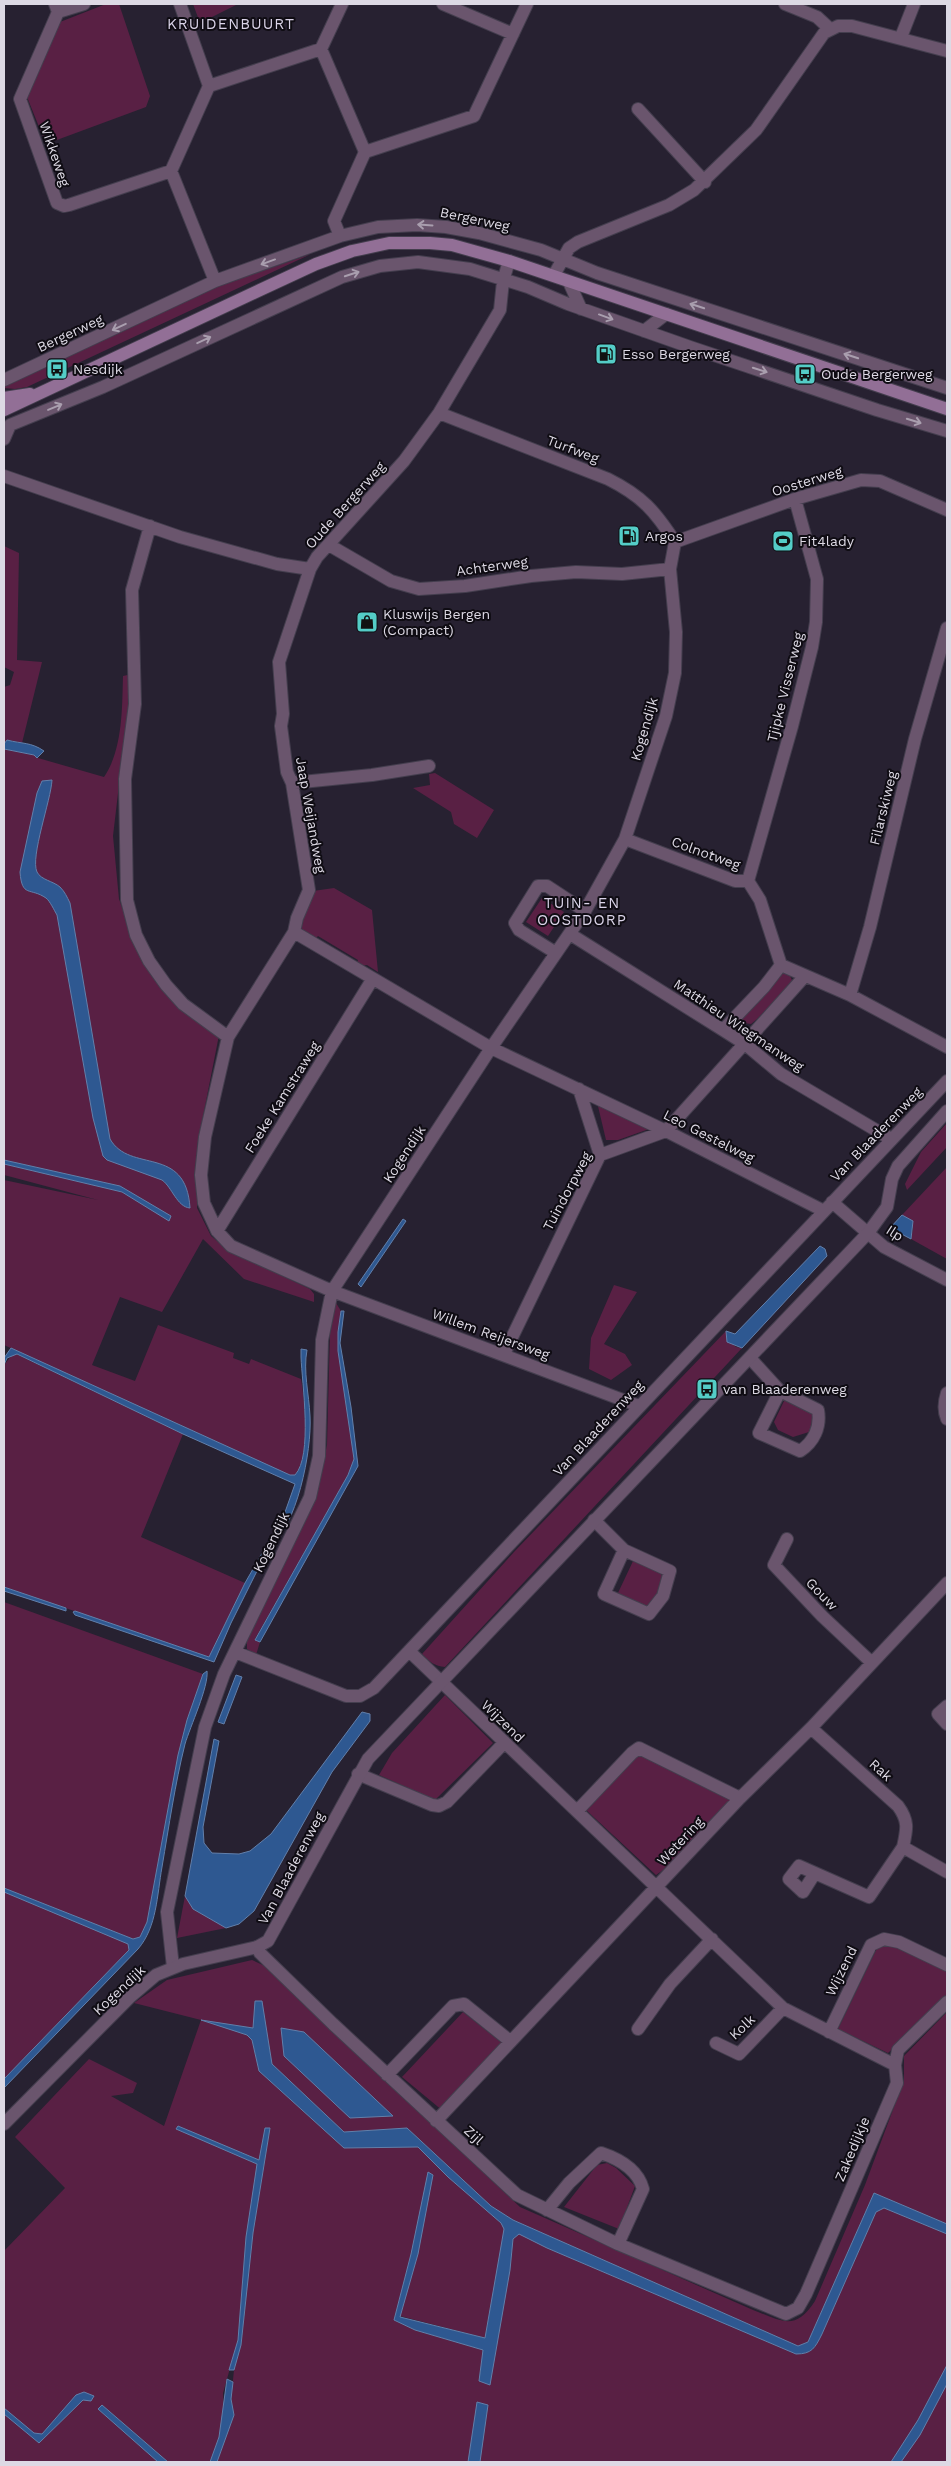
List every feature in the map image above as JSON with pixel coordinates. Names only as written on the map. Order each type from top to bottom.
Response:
[{"type":"main road","points":[[4,410],[300,271],[352,251],[389,243],[452,245],[509,261],[947,409]]},
{"type":"main road","points":[[4,398],[40,392]]},
{"type":"street","points":[[56,8],[84,4]]},
{"type":"street","points":[[180,4],[209,86],[171,171],[215,281]]},
{"type":"street","points":[[209,86],[321,49],[342,4]]},
{"type":"street","points":[[443,4],[513,34]]},
{"type":"street","points":[[365,152],[474,116],[527,4]]},
{"type":"street","points":[[785,4],[816,17],[830,28]]},
{"type":"street","points":[[901,37],[914,4]]},
{"type":"street","name":"Wikkeweg","points":[[56,8],[20,99],[57,203],[64,206],[69,205],[171,171]]},
{"type":"street","points":[[554,275],[569,248],[578,242],[672,204],[704,182],[756,130],[816,42],[830,28],[852,26],[901,37],[947,51]]},
{"type":"street","points":[[321,49],[365,152],[334,221],[340,236]]},
{"type":"street","points":[[638,109],[704,182]]},
{"type":"street","name":"Bergerweg","points":[[4,380],[215,281],[340,236],[378,226],[436,226],[479,233],[541,250],[597,273],[947,388]]},
{"type":"street","name":"Oude Bergerweg","points":[[4,476],[180,537],[277,564],[310,569],[328,545],[404,461],[439,413],[500,310],[503,281],[509,261]]},
{"type":"street","points":[[4,440],[10,425],[103,387],[314,288],[365,270],[396,263],[418,262],[470,270],[528,287],[581,309],[644,331],[878,410],[947,431]]},
{"type":"street","points":[[568,282],[581,309]]},
{"type":"street","points":[[644,331],[666,314]]},
{"type":"street","name":"Turfweg","points":[[439,413],[608,479],[632,491],[657,515],[675,542]]},
{"type":"street","name":"Oosterweg","points":[[675,542],[795,498],[861,480],[880,481],[947,510]]},
{"type":"street","name":"Tjipke Visserweg","points":[[748,881],[794,718],[812,647],[816,622],[817,579],[795,498]]},
{"type":"street","points":[[150,526],[132,590],[136,704],[125,779],[126,900],[136,935],[149,961],[166,985],[184,1004],[228,1037]]},
{"type":"street","name":"Kogendijk","points":[[4,2124],[129,1998],[156,1975],[173,1966],[167,1912],[205,1727],[216,1692],[310,1496],[319,1456],[322,1340],[332,1292],[491,1048],[585,911],[625,839],[666,716],[675,673],[676,632],[670,569],[675,542]]},
{"type":"street","name":"Achterweg","points":[[328,545],[391,580],[419,589],[465,586],[531,576],[576,572],[622,574],[670,569]]},
{"type":"street","name":"Jaap Weijandweg","points":[[217,1231],[204,1203],[201,1174],[205,1137],[228,1037],[294,932],[297,918],[309,890],[292,783],[287,772],[281,726],[283,714],[279,662],[310,569]]},
{"type":"street","name":"Filarskiweg","points":[[850,995],[870,928],[915,739],[947,628]]},
{"type":"street","points":[[292,783],[372,775],[429,766]]},
{"type":"street","name":"Colnotweg","points":[[625,839],[734,881],[748,881],[760,900],[781,965]]},
{"type":"street","points":[[556,953],[519,930],[515,923],[538,886],[547,886],[585,911]]},
{"type":"street","points":[[294,932],[372,980],[491,1048]]},
{"type":"street","name":"Matthieu Wiegmanweg","points":[[570,934],[724,1030],[745,1044],[781,1074],[891,1139]]},
{"type":"street","points":[[724,1030],[781,965],[804,977],[850,995],[947,1047]]},
{"type":"street","name":"Tuindorpweg","points":[[504,1354],[600,1156],[666,1131],[804,977]]},
{"type":"street","name":"Foeke Kamstraweg","points":[[217,1231],[372,980]]},
{"type":"street","name":"Leo Gestelweg","points":[[491,1048],[828,1206]]},
{"type":"street","name":"Van Blaaderenweg","points":[[235,1652],[338,1693],[353,1697],[374,1688],[947,1081]]},
{"type":"street","points":[[579,1089],[600,1156]]},
{"type":"street","name":"Van Blaaderenweg","points":[[257,1947],[268,1941],[274,1932],[358,1774],[382,1742],[868,1233],[887,1207],[892,1179],[898,1166],[947,1111]]},
{"type":"street","name":"Ilp","points":[[828,1206],[868,1233],[884,1247],[947,1280]]},
{"type":"street","name":"Willem Reijersweg","points":[[217,1231],[231,1246],[332,1292],[504,1354],[639,1406]]},
{"type":"street","points":[[750,1358],[780,1391],[818,1410],[820,1421],[816,1432],[808,1446],[800,1451],[759,1433],[780,1391]]},
{"type":"street","points":[[947,1393],[944,1400],[944,1413],[947,1418]]},
{"type":"street","points":[[594,1520],[624,1550],[670,1571],[663,1596],[649,1614],[604,1594],[624,1550]]},
{"type":"street","name":"Gouw","points":[[787,1539],[774,1565],[822,1616],[871,1662]]},
{"type":"street","name":"Wetering","points":[[436,2121],[740,1798],[811,1728],[947,1583]]},
{"type":"street","name":"Wijzend","points":[[409,1651],[784,2008],[895,2065]]},
{"type":"street","points":[[947,1706],[938,1714],[947,1724]]},
{"type":"street","name":"Rak","points":[[811,1728],[898,1806],[906,1816],[907,1831],[903,1847],[869,1897],[815,1873]]},
{"type":"street","points":[[358,1774],[432,1806],[439,1806],[447,1802],[504,1743]]},
{"type":"street","points":[[578,1810],[639,1748],[740,1798]]},
{"type":"street","points":[[903,1847],[947,1872]]},
{"type":"street","points":[[638,2029],[670,1984],[712,1939]]},
{"type":"street","name":"Wijzend","points":[[829,2032],[871,1945],[884,1939],[899,1942],[947,1965]]},
{"type":"street","points":[[173,1966],[257,1947]]},
{"type":"street","name":"Zijl","points":[[257,1947],[265,1958],[387,2075],[517,2195],[618,2244],[786,2314]]},
{"type":"street","name":"Zakedijkje","points":[[786,2314],[798,2308],[806,2294],[897,2083],[895,2065],[898,2050],[947,2002]]},
{"type":"street","points":[[387,2075],[453,2006],[464,2004],[510,2041]]},
{"type":"street","name":"Kolk","points":[[716,2043],[739,2054],[784,2008]]},
{"type":"street","points":[[547,2210],[569,2184],[600,2153],[612,2156],[636,2175],[643,2190],[618,2244]]},
{"type":"shaded area","points":[[106,4],[119,4],[150,96],[146,107],[46,144],[27,97],[60,22]]},
{"type":"shaded area","points":[[193,4],[238,4],[200,23]]},
{"type":"shaded area","points":[[311,254],[27,387],[4,388],[4,386],[188,299],[224,284]]},
{"type":"shaded area","points":[[4,546],[19,553],[17,660],[42,662],[22,743],[7,740],[4,744],[4,687],[10,685],[14,672],[4,667]]},
{"type":"shaded area","points":[[132,674],[113,836],[119,899],[136,946],[154,978],[169,996],[219,1035],[197,1147],[197,1208],[211,1236],[229,1251],[310,1289],[314,1294],[314,1302],[244,1279],[203,1239],[162,1312],[120,1297],[92,1365],[135,1381],[158,1325],[234,1353],[233,1358],[249,1364],[251,1359],[301,1379],[305,1415],[305,1443],[300,1467],[295,1475],[290,1475],[4,1345],[4,1180],[98,1200],[4,1175],[4,1164],[122,1192],[169,1220],[170,1216],[120,1186],[4,1160],[4,749],[34,755],[38,758],[104,777],[115,754],[118,741],[122,715],[123,676]]},
{"type":"shaded area","points":[[435,773],[494,810],[477,838],[454,824],[451,812],[413,788],[430,785],[429,774]]},
{"type":"shaded area","points":[[334,888],[372,910],[378,972],[367,965],[361,966],[357,964],[358,960],[318,936],[315,939],[302,931],[300,923],[313,891]]},
{"type":"shaded area","points":[[542,898],[564,912],[548,936],[526,922]]},
{"type":"shaded area","points":[[784,972],[790,976],[793,982],[757,1019],[751,1024],[744,1023],[742,1019]]},
{"type":"shaded area","points":[[597,1102],[649,1129],[618,1140],[606,1140]]},
{"type":"shaded area","points":[[947,1123],[947,1147],[907,1190],[905,1184],[921,1152]]},
{"type":"shaded area","points":[[947,1167],[947,1259],[911,1239],[913,1228],[902,1215]]},
{"type":"shaded area","points":[[614,1285],[637,1292],[604,1344],[625,1354],[632,1365],[611,1380],[589,1369],[591,1338]]},
{"type":"shaded area","points":[[336,1303],[341,1311],[338,1351],[354,1459],[348,1475],[255,1639],[260,1642],[256,1655],[247,1649],[247,1637],[302,1528],[317,1490],[327,1445],[330,1333]]},
{"type":"shaded area","points":[[726,1331],[726,1337],[736,1347],[742,1348],[445,1667],[435,1665],[427,1659],[422,1654],[514,1552]]},
{"type":"shaded area","points":[[13,1354],[183,1434],[141,1537],[245,1583],[209,1657],[4,1587],[4,1365]]},
{"type":"shaded area","points":[[785,1399],[811,1412],[815,1421],[809,1432],[793,1437],[778,1430],[774,1422]]},
{"type":"shaded area","points":[[634,1559],[660,1571],[663,1579],[654,1603],[646,1608],[617,1595]]},
{"type":"shaded area","points":[[4,1602],[203,1674],[187,1720],[178,1755],[147,1922],[140,1937],[133,1939],[4,1888]]},
{"type":"shaded area","points":[[445,1695],[493,1743],[435,1800],[379,1775],[392,1753]]},
{"type":"shaded area","points":[[641,1752],[733,1800],[676,1861],[656,1875],[585,1809]]},
{"type":"shaded area","points":[[4,1892],[112,1936],[128,1944],[129,1950],[4,2079]]},
{"type":"shaded area","points":[[185,1896],[193,1909],[226,1928],[177,1938]]},
{"type":"shaded area","points":[[881,1940],[947,1968],[947,1998],[888,2053],[838,2029]]},
{"type":"shaded area","points":[[252,1960],[265,1966],[520,2207],[753,2310],[772,2318],[787,2321],[801,2317],[815,2301],[865,2185],[904,2080],[904,2056],[947,2012],[947,2224],[874,2193],[808,2342],[798,2346],[513,2220],[491,2206],[407,2128],[344,2132],[272,2064],[261,2001],[255,2002],[253,2028],[205,2021],[247,2035],[252,2040],[259,2071],[344,2148],[418,2147],[448,2177],[501,2223],[505,2229],[485,2338],[400,2316],[418,2254],[411,2254],[394,2320],[415,2330],[483,2350],[479,2381],[510,2270],[513,2239],[519,2233],[547,2248],[796,2354],[806,2353],[817,2343],[876,2212],[884,2208],[947,2234],[947,2462],[217,2462],[234,2415],[231,2399],[234,2370],[241,2345],[253,2233],[270,2128],[265,2128],[259,2160],[241,2152],[226,2150],[257,2164],[258,2168],[246,2237],[238,2340],[223,2393],[224,2410],[219,2437],[210,2462],[168,2462],[102,2405],[98,2409],[158,2462],[4,2462],[4,2414],[39,2443],[83,2400],[76,2395],[42,2434],[34,2434],[4,2408],[4,2251],[65,2188],[15,2137],[89,2059],[137,2083],[133,2093],[111,2096],[164,2126],[201,2020],[134,2003],[167,1980]]},
{"type":"shaded area","points":[[463,2012],[502,2043],[443,2111],[402,2077]]},
{"type":"shaded area","points":[[607,2163],[616,2168],[635,2186],[619,2229],[564,2207],[597,2165]]},
{"type":"water","points":[[7,740],[31,745],[44,751],[37,758],[34,755],[4,749],[4,744]]},
{"type":"water","points":[[52,780],[36,854],[37,872],[44,879],[60,887],[70,903],[110,1139],[119,1149],[130,1156],[168,1167],[179,1175],[186,1188],[190,1208],[185,1207],[178,1201],[162,1180],[107,1160],[103,1156],[93,1118],[57,915],[47,899],[25,889],[21,880],[20,872],[37,793],[42,781]]},
{"type":"water","points":[[4,1160],[120,1186],[171,1216],[169,1221],[122,1192],[4,1164]]},
{"type":"water","points":[[902,1215],[913,1221],[911,1239],[890,1228]]},
{"type":"water","points":[[403,1219],[406,1221],[361,1287],[358,1284]]},
{"type":"water","points":[[820,1246],[825,1249],[827,1256],[742,1348],[727,1342],[726,1331],[735,1334]]},
{"type":"water","points":[[341,1311],[344,1311],[340,1343],[351,1407],[358,1466],[260,1642],[255,1640],[348,1475],[354,1459],[338,1351]]},
{"type":"water","points":[[11,1348],[290,1475],[295,1475],[304,1452],[305,1419],[301,1349],[307,1350],[306,1374],[310,1431],[301,1487],[287,1524],[268,1549],[214,1662],[75,1615],[73,1612],[75,1611],[209,1657],[245,1583],[284,1515],[295,1484],[183,1434],[17,1354],[7,1358],[4,1365],[4,1358]]},
{"type":"water","points":[[4,1587],[66,1608],[66,1611],[4,1591]]},
{"type":"water","points":[[207,1671],[207,1678],[199,1707],[181,1759],[153,1921],[149,1931],[138,1949],[4,2088],[4,2079],[129,1950],[128,1944],[4,1892],[4,1888],[133,1939],[140,1937],[147,1922],[178,1755],[187,1720],[203,1674]]},
{"type":"water","points":[[236,1675],[242,1677],[224,1724],[218,1722]]},
{"type":"water","points":[[362,1712],[370,1714],[370,1721],[332,1772],[254,1911],[239,1924],[226,1928],[193,1909],[185,1896],[214,1739],[219,1741],[203,1827],[204,1843],[212,1853],[239,1854],[250,1851],[271,1834]]},
{"type":"water","points":[[255,2001],[262,2001],[272,2064],[344,2132],[407,2128],[491,2206],[513,2220],[798,2346],[808,2342],[874,2193],[947,2224],[947,2234],[884,2208],[876,2212],[817,2343],[806,2353],[796,2354],[547,2248],[519,2234],[513,2239],[510,2270],[490,2385],[479,2381],[483,2350],[415,2330],[394,2320],[411,2254],[428,2172],[433,2175],[418,2254],[400,2317],[485,2338],[504,2229],[501,2223],[448,2177],[418,2147],[344,2148],[259,2071],[252,2040],[247,2035],[201,2020],[253,2028]]},
{"type":"water","points":[[281,2028],[304,2032],[393,2116],[350,2118],[284,2056]]},
{"type":"water","points":[[178,2126],[259,2160],[265,2128],[270,2128],[253,2233],[241,2345],[234,2370],[229,2370],[238,2340],[246,2237],[257,2164],[176,2129]]},
{"type":"water","points":[[947,2365],[947,2384],[920,2435],[901,2462],[891,2462],[918,2420]]},
{"type":"water","points":[[227,2379],[233,2382],[231,2399],[234,2415],[217,2462],[210,2462],[219,2437]]},
{"type":"water","points":[[84,2392],[94,2396],[91,2401],[83,2400],[39,2443],[4,2414],[4,2408],[34,2433],[42,2434],[76,2395]]},
{"type":"water","points":[[477,2402],[488,2405],[480,2462],[468,2462]]},
{"type":"water","points":[[102,2405],[168,2462],[158,2462],[98,2409]]},
{"type":"place","name":"Esso Bergerweg","points":[[606,354]]},
{"type":"place","name":"Nesdijk","points":[[57,369]]},
{"type":"place","name":"Oude Bergerweg","points":[[805,374]]},
{"type":"place","name":"Argos","points":[[629,536]]},
{"type":"place","name":"Fit4lady","points":[[783,541]]},
{"type":"place","name":"Kluswijs Bergen (Compact)","points":[[367,622]]},
{"type":"place","name":"van Blaaderenweg","points":[[707,1389]]},
{"type":"district","name":"KRUIDENBUURT","points":[[231,24]]},
{"type":"district","name":"TUIN- EN OOSTDORP","points":[[582,912]]}]
